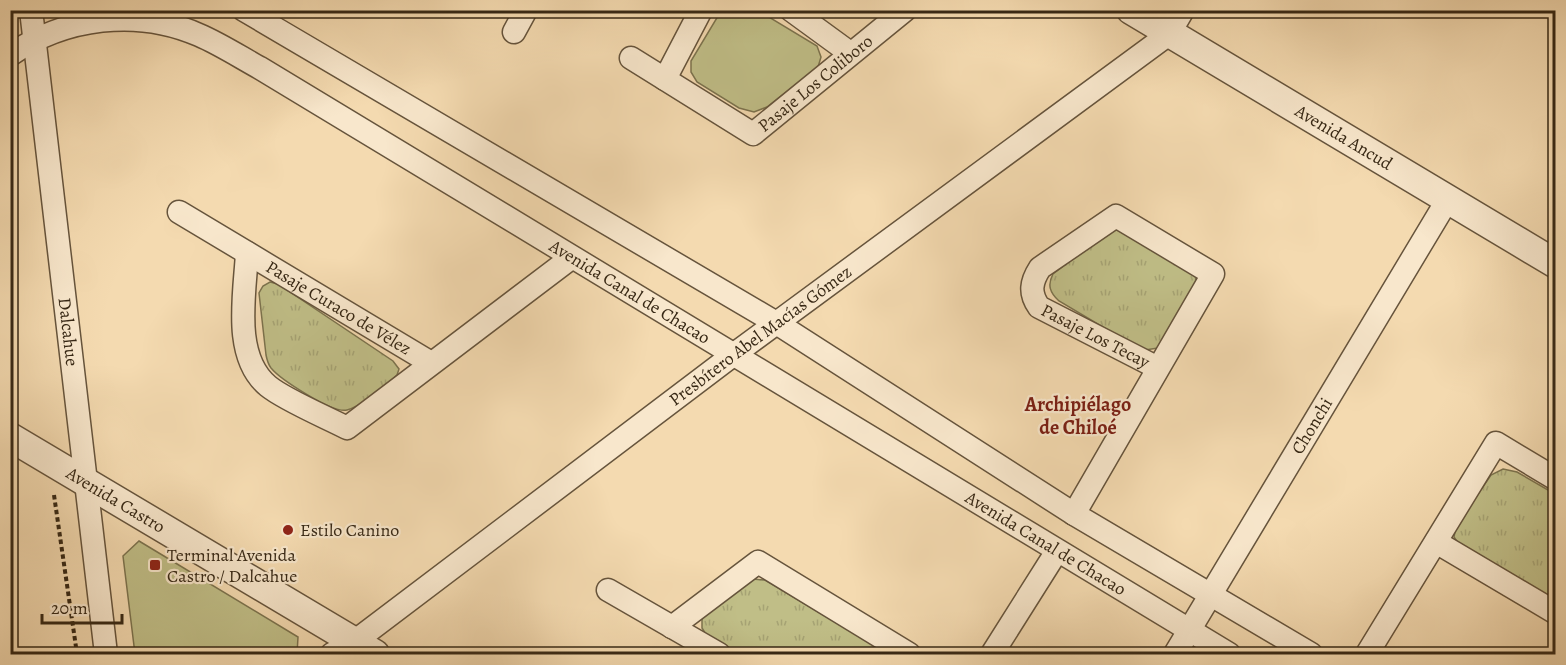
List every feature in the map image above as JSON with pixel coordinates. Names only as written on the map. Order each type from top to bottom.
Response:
[{"type":"street","name":"Dalcahue","points":[[31,10],[106,654]]},
{"type":"street","points":[[244,10],[778,324],[1074,514],[1311,654]]},
{"type":"street","points":[[514,32],[526,10]]},
{"type":"street","points":[[631,58],[665,79],[701,10]]},
{"type":"street","points":[[791,10],[850,53]]},
{"type":"street","name":"Pasaje Los Coliboro","points":[[665,79],[753,134],[905,10]]},
{"type":"street","name":"Avenida Ancud","points":[[1131,10],[1176,22],[1448,200],[1556,264]]},
{"type":"street","name":"Avenida Canal de Chacao","points":[[10,55],[33,39],[71,24],[115,19],[164,23],[199,35],[260,68],[1229,654]]},
{"type":"street","name":"Presbítero Abel Macías Gómez","points":[[354,650],[733,355],[778,324],[1176,22]]},
{"type":"street","name":"Chonchi","points":[[1175,654],[1448,200]]},
{"type":"street","name":"Pasaje Curaco de Vélez","points":[[178,212],[431,363]]},
{"type":"street","name":"Pasaje Los Tecay","points":[[1116,216],[1213,274],[1158,368],[1039,307],[1034,300],[1032,280],[1040,268],[1116,216]]},
{"type":"street","name":"Pasaje Curaco de Vélez","points":[[247,253],[244,322],[250,358],[268,386],[347,428],[571,258]]},
{"type":"street","points":[[1074,514],[1158,368]]},
{"type":"street","name":"Avenida Castro","points":[[10,437],[354,650]]},
{"type":"street","points":[[1367,654],[1496,443],[1556,479]]},
{"type":"street","points":[[1436,542],[1556,614]]},
{"type":"street","points":[[992,654],[1057,551]]},
{"type":"street","points":[[672,627],[758,562],[909,654]]},
{"type":"street","points":[[608,590],[719,654]]},
{"type":"path","points":[[49,460],[76,654]]},
{"type":"green space","points":[[721,11],[759,11],[817,46],[821,57],[818,67],[767,107],[754,112],[739,108],[697,82],[691,72],[691,61]]},
{"type":"green space","points":[[1114,228],[1195,274],[1197,284],[1158,348],[1145,350],[1133,345],[1059,301],[1050,289],[1053,274]]},
{"type":"green space","points":[[270,282],[278,284],[393,361],[399,369],[397,375],[366,400],[347,410],[330,407],[285,380],[271,368],[266,355],[259,293],[263,286]]},
{"type":"green space","points":[[1503,469],[1517,472],[1555,494],[1555,600],[1458,543],[1454,537],[1456,526],[1491,475]]},
{"type":"green space","points":[[139,541],[298,637],[297,654],[135,654],[123,556]]},
{"type":"green space","points":[[752,579],[765,580],[889,654],[737,654],[707,636],[702,628],[702,618]]},
{"type":"place","name":"Estilo Canino","points":[[288,530]]},
{"type":"place","name":"Terminal Avenida Castro / Dalcahue","points":[[155,565]]},
{"type":"district","name":"Archipiélago de Chiloé","points":[[1078,416]]}]
